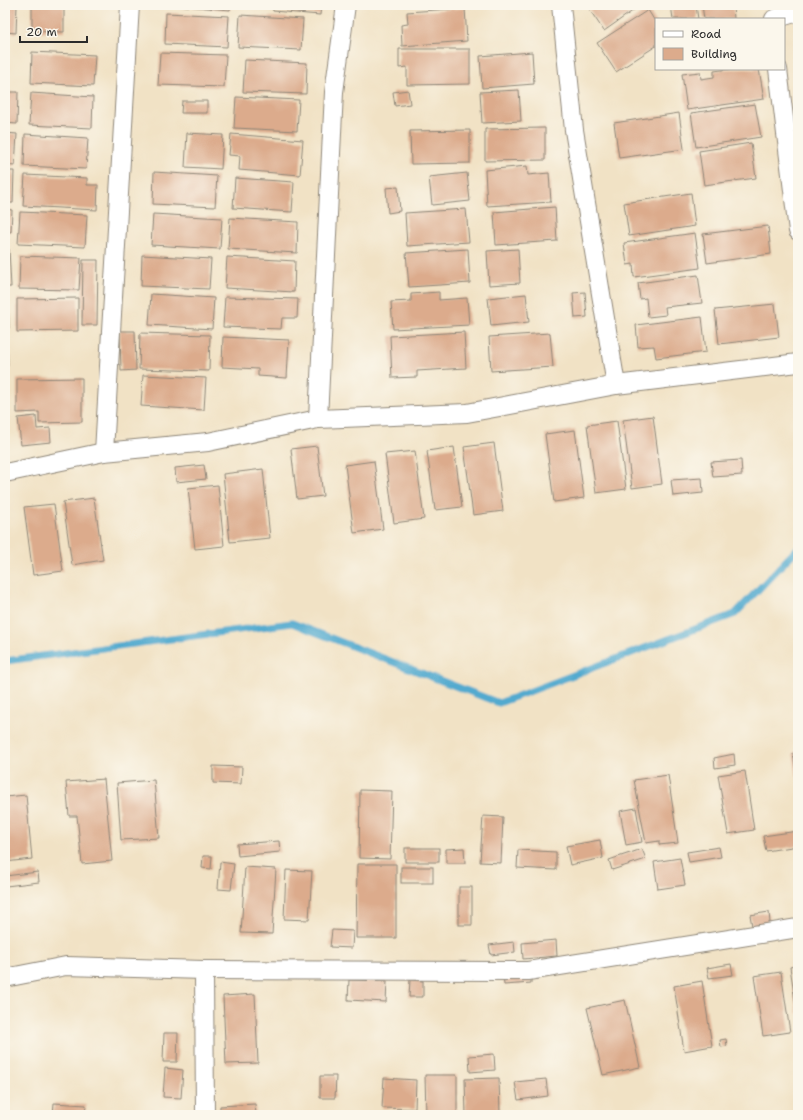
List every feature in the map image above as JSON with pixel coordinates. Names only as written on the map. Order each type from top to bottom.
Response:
[{"type":"street","points":[[104,452],[130,5]]},
{"type":"street","points":[[318,419],[334,92],[346,5]]},
{"type":"street","points":[[562,5],[574,130],[616,385]]},
{"type":"street","points":[[770,5],[773,18]]},
{"type":"street","points":[[777,18],[798,12]]},
{"type":"street","points":[[778,70],[798,231]]},
{"type":"street","points":[[5,473],[104,452],[208,442],[318,419],[467,413],[616,385],[798,363]]},
{"type":"street","points":[[5,978],[66,966],[204,970],[528,972],[798,928]]},
{"type":"street","points":[[204,970],[205,1115]]},
{"type":"building","points":[[5,5],[17,5],[16,33],[5,32]]},
{"type":"building","points":[[32,5],[64,5],[64,32],[32,31]]},
{"type":"building","points":[[175,5],[231,5],[230,10]]},
{"type":"building","points":[[272,5],[321,5],[320,15],[273,11]]},
{"type":"building","points":[[641,5],[604,31],[587,6]]},
{"type":"building","points":[[671,5],[696,5],[698,18],[673,18]]},
{"type":"building","points":[[702,5],[733,5],[734,18],[704,18]]},
{"type":"building","points":[[465,8],[467,41],[402,46],[401,25],[408,24],[407,12]]},
{"type":"building","points":[[648,10],[655,21],[655,47],[616,72],[597,43]]},
{"type":"building","points":[[166,13],[229,16],[227,47],[165,44]]},
{"type":"building","points":[[240,15],[303,19],[301,50],[238,47]]},
{"type":"building","points":[[399,49],[470,49],[470,84],[407,85],[407,67],[399,68]]},
{"type":"building","points":[[32,52],[95,55],[93,86],[31,83]]},
{"type":"building","points":[[532,52],[534,84],[482,88],[480,56]]},
{"type":"building","points":[[160,53],[226,55],[224,87],[158,85]]},
{"type":"building","points":[[245,60],[307,63],[306,94],[243,92]]},
{"type":"building","points":[[759,70],[764,99],[687,110],[682,74],[700,72],[701,79],[714,77],[714,71]]},
{"type":"building","points":[[408,90],[410,104],[395,106],[393,92]]},
{"type":"building","points":[[519,90],[521,121],[482,123],[480,92]]},
{"type":"building","points":[[5,92],[18,92],[17,124],[5,123]]},
{"type":"building","points":[[31,93],[93,97],[92,128],[29,125]]},
{"type":"building","points":[[236,97],[299,100],[297,131],[234,128]]},
{"type":"building","points":[[182,101],[207,101],[207,113],[181,113]]},
{"type":"building","points":[[755,104],[761,137],[696,147],[691,113]]},
{"type":"building","points":[[679,113],[684,149],[619,158],[614,123]]},
{"type":"building","points":[[545,128],[545,160],[485,161],[485,129]]},
{"type":"building","points":[[470,130],[470,163],[411,164],[410,131]]},
{"type":"building","points":[[5,133],[17,134],[15,166],[5,165]]},
{"type":"building","points":[[187,133],[223,135],[221,169],[185,167]]},
{"type":"building","points":[[25,134],[88,138],[86,169],[24,166]]},
{"type":"building","points":[[231,134],[303,140],[300,175],[239,170],[240,156],[229,155]]},
{"type":"building","points":[[751,143],[756,178],[704,185],[699,151]]},
{"type":"building","points":[[527,166],[528,175],[549,173],[551,202],[487,206],[485,170]]},
{"type":"building","points":[[5,171],[14,171],[13,203],[5,203]]},
{"type":"building","points":[[154,172],[217,176],[215,207],[153,204]]},
{"type":"building","points":[[467,173],[470,201],[432,205],[429,177]]},
{"type":"building","points":[[25,175],[87,178],[87,185],[98,185],[97,210],[23,206]]},
{"type":"building","points":[[235,178],[294,182],[292,212],[233,208]]},
{"type":"building","points":[[398,187],[400,211],[388,213],[386,188]]},
{"type":"building","points":[[691,193],[695,226],[629,236],[624,203]]},
{"type":"building","points":[[555,207],[557,241],[496,245],[494,212]]},
{"type":"building","points":[[5,209],[12,210],[11,232],[5,231]]},
{"type":"building","points":[[466,209],[469,242],[407,246],[405,213]]},
{"type":"building","points":[[20,212],[87,215],[85,247],[18,244]]},
{"type":"building","points":[[153,214],[222,218],[220,249],[151,245]]},
{"type":"building","points":[[230,218],[298,222],[297,253],[228,249]]},
{"type":"building","points":[[768,226],[771,254],[707,263],[703,234]]},
{"type":"building","points":[[695,233],[700,268],[634,277],[633,264],[627,265],[624,243]]},
{"type":"building","points":[[5,249],[9,249],[11,287],[5,287]]},
{"type":"building","points":[[468,249],[470,283],[409,287],[406,253]]},
{"type":"building","points":[[518,249],[520,283],[489,285],[487,251]]},
{"type":"building","points":[[142,255],[211,259],[209,289],[141,286]]},
{"type":"building","points":[[20,256],[81,258],[79,290],[19,289]]},
{"type":"building","points":[[227,257],[295,261],[294,292],[225,288]]},
{"type":"building","points":[[83,260],[98,260],[97,325],[82,325]]},
{"type":"building","points":[[698,275],[702,303],[665,307],[666,315],[648,317],[646,298],[640,299],[638,283]]},
{"type":"building","points":[[439,292],[439,300],[467,298],[469,325],[393,329],[391,302],[411,301],[411,294]]},
{"type":"building","points":[[585,292],[587,317],[575,318],[573,293]]},
{"type":"building","points":[[151,294],[214,298],[212,329],[149,325]]},
{"type":"building","points":[[526,294],[529,322],[491,326],[488,298]]},
{"type":"building","points":[[8,295],[9,328],[5,328],[5,296]]},
{"type":"building","points":[[225,297],[298,299],[297,318],[282,318],[281,329],[223,327]]},
{"type":"building","points":[[78,298],[78,331],[17,332],[17,299]]},
{"type":"building","points":[[775,304],[779,337],[719,344],[715,310]]},
{"type":"building","points":[[702,317],[706,352],[656,358],[654,346],[638,347],[636,325]]},
{"type":"building","points":[[120,331],[135,331],[136,370],[121,371]]},
{"type":"building","points":[[464,332],[466,368],[417,371],[417,377],[392,378],[390,336]]},
{"type":"building","points":[[140,333],[210,335],[209,371],[139,369]]},
{"type":"building","points":[[550,333],[553,367],[491,371],[489,337]]},
{"type":"building","points":[[5,334],[7,334],[8,366],[5,366]]},
{"type":"building","points":[[223,337],[289,340],[287,378],[258,376],[258,369],[222,367]]},
{"type":"building","points":[[5,375],[7,375],[7,406],[5,406]]},
{"type":"building","points":[[143,375],[206,378],[204,410],[141,406]]},
{"type":"building","points":[[82,378],[82,422],[39,423],[39,412],[17,413],[17,379]]},
{"type":"building","points":[[36,416],[37,429],[50,428],[51,442],[21,445],[18,418]]},
{"type":"building","points":[[653,416],[662,484],[632,488],[623,420]]},
{"type":"building","points":[[617,421],[626,489],[596,493],[587,425]]},
{"type":"building","points":[[575,430],[584,498],[554,502],[545,434]]},
{"type":"building","points":[[494,443],[503,511],[473,515],[464,447]]},
{"type":"building","points":[[317,446],[323,496],[297,499],[291,449]]},
{"type":"building","points":[[454,447],[462,507],[435,510],[427,451]]},
{"type":"building","points":[[415,451],[424,519],[394,523],[385,454]]},
{"type":"building","points":[[741,460],[742,475],[713,477],[711,462]]},
{"type":"building","points":[[374,461],[383,529],[354,533],[345,465]]},
{"type":"building","points":[[204,465],[206,479],[176,482],[175,468]]},
{"type":"building","points":[[263,469],[270,538],[230,542],[223,474]]},
{"type":"building","points":[[702,478],[703,493],[673,496],[671,480]]},
{"type":"building","points":[[218,485],[224,546],[195,549],[188,488]]},
{"type":"building","points":[[94,498],[103,560],[72,565],[63,502]]},
{"type":"building","points":[[54,504],[63,571],[33,575],[24,507]]},
{"type":"building","points":[[798,752],[798,777],[797,777],[793,753]]},
{"type":"building","points":[[734,754],[735,765],[715,768],[714,758]]},
{"type":"building","points":[[213,766],[242,767],[241,784],[213,783]]},
{"type":"building","points":[[745,771],[754,830],[728,834],[718,775]]},
{"type":"building","points":[[668,775],[678,843],[659,845],[659,841],[646,843],[634,780]]},
{"type":"building","points":[[104,779],[112,861],[82,864],[77,816],[69,816],[66,782]]},
{"type":"building","points":[[154,780],[159,838],[121,840],[117,783]]},
{"type":"building","points":[[360,790],[392,791],[390,859],[359,858]]},
{"type":"building","points":[[26,795],[32,859],[5,862],[5,797]]},
{"type":"building","points":[[636,808],[642,842],[626,845],[620,811]]},
{"type":"building","points":[[483,816],[503,817],[501,863],[480,862]]},
{"type":"building","points":[[798,831],[798,846],[766,851],[763,836]]},
{"type":"building","points":[[600,840],[603,858],[570,865],[566,846]]},
{"type":"building","points":[[279,841],[280,852],[238,856],[237,844]]},
{"type":"building","points":[[719,847],[721,857],[689,862],[687,852]]},
{"type":"building","points":[[405,848],[439,848],[439,862],[405,862]]},
{"type":"building","points":[[464,848],[465,863],[446,863],[446,849]]},
{"type":"building","points":[[642,849],[646,859],[612,870],[609,860]]},
{"type":"building","points":[[518,850],[556,852],[556,870],[517,868]]},
{"type":"building","points":[[203,856],[212,856],[211,869],[202,868]]},
{"type":"building","points":[[680,858],[685,885],[658,889],[654,862]]},
{"type":"building","points":[[220,862],[234,864],[231,890],[218,889]]},
{"type":"building","points":[[357,864],[396,864],[396,938],[356,938]]},
{"type":"building","points":[[245,867],[276,869],[272,934],[241,933]]},
{"type":"building","points":[[401,867],[433,867],[433,883],[401,883]]},
{"type":"building","points":[[286,870],[312,871],[309,920],[284,919]]},
{"type":"building","points":[[38,872],[39,882],[6,886],[5,876]]},
{"type":"building","points":[[459,887],[472,887],[472,925],[459,925]]},
{"type":"building","points":[[769,912],[770,923],[752,926],[750,915]]},
{"type":"building","points":[[332,930],[353,931],[352,948],[330,947]]},
{"type":"building","points":[[556,940],[557,956],[523,959],[522,943]]},
{"type":"building","points":[[514,942],[515,952],[491,955],[489,945]]},
{"type":"building","points":[[731,964],[733,975],[709,978],[707,968]]},
{"type":"building","points":[[798,965],[798,1013],[797,1014],[790,967]]},
{"type":"building","points":[[781,972],[790,1032],[763,1036],[754,976]]},
{"type":"building","points":[[531,975],[531,983],[504,985],[503,976]]},
{"type":"building","points":[[349,980],[387,981],[386,1002],[348,1000]]},
{"type":"building","points":[[410,980],[423,981],[423,997],[409,997]]},
{"type":"building","points":[[702,981],[712,1046],[684,1051],[674,986]]},
{"type":"building","points":[[255,994],[258,1063],[226,1064],[223,996]]},
{"type":"building","points":[[625,1000],[640,1067],[603,1075],[587,1008]]},
{"type":"building","points":[[164,1033],[178,1033],[177,1062],[163,1062]]},
{"type":"building","points":[[726,1039],[727,1046],[721,1047],[720,1040]]},
{"type":"building","points":[[494,1054],[495,1070],[470,1072],[469,1056]]},
{"type":"building","points":[[165,1068],[183,1070],[181,1098],[163,1097]]},
{"type":"building","points":[[425,1075],[457,1075],[457,1115],[426,1115]]},
{"type":"building","points":[[320,1076],[336,1076],[335,1098],[320,1098]]},
{"type":"building","points":[[384,1078],[416,1080],[415,1109],[382,1108]]},
{"type":"building","points":[[499,1078],[500,1114],[466,1115],[465,1079]]},
{"type":"building","points":[[546,1079],[548,1096],[518,1100],[515,1082]]},
{"type":"building","points":[[54,1103],[86,1105],[85,1115],[53,1115]]},
{"type":"building","points":[[255,1104],[256,1115],[220,1115],[220,1106]]},
{"type":"waterway","points":[[5,661],[292,623],[499,703],[735,614],[798,548]]}]
